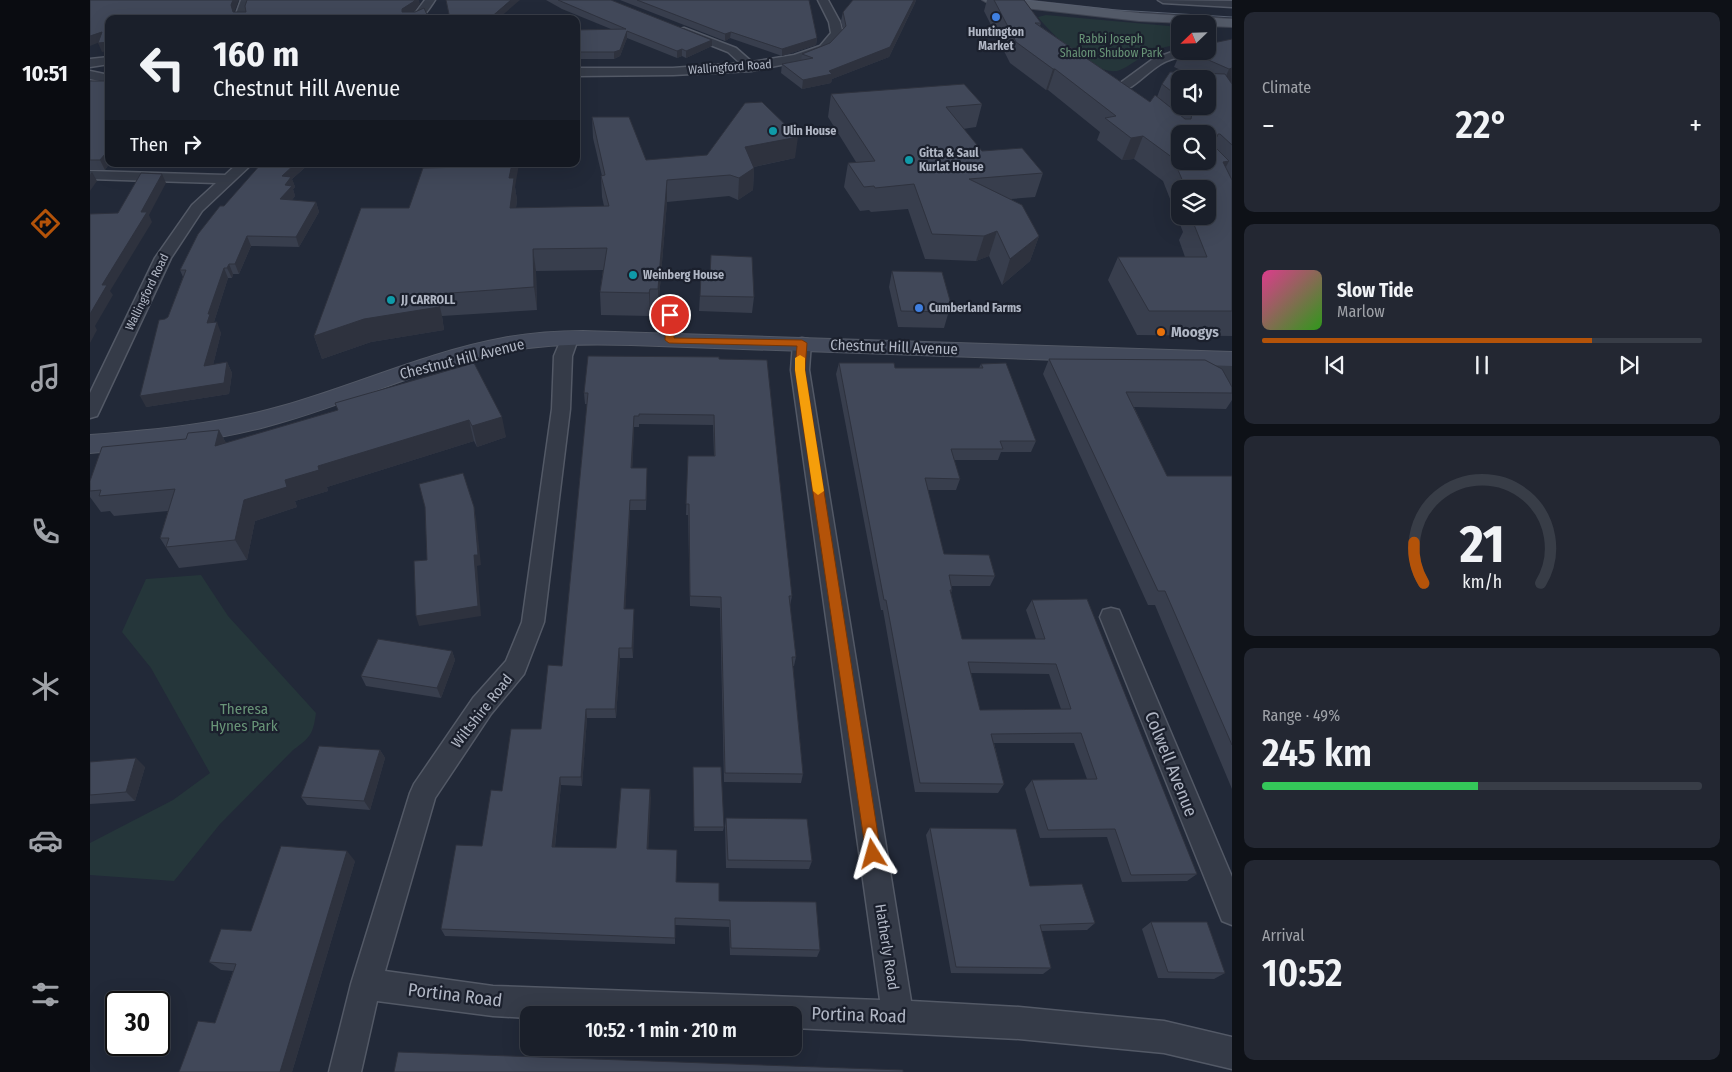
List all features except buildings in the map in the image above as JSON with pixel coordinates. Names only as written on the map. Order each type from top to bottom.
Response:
[{"type":"main road","points":[[988,0],[1022,7],[1232,23]]},
{"type":"main road","points":[[1081,0],[1130,6],[1232,12]]},
{"type":"main road","name":"Chestnut Hill Avenue","points":[[90,444],[151,439],[237,425],[289,413],[419,367],[475,352],[533,340],[570,338],[802,343],[1227,359]]},
{"type":"street","points":[[241,15],[246,0]]},
{"type":"street","points":[[418,15],[430,0]]},
{"type":"street","name":"Wallingford Road","points":[[580,72],[751,67],[807,56],[829,45],[837,36],[838,29],[824,0]]},
{"type":"street","points":[[1162,0],[1232,4]]},
{"type":"street","points":[[675,28],[732,50],[751,67]]},
{"type":"street","points":[[1133,100],[1115,86],[1135,79],[1157,61],[1171,56]]},
{"type":"street","points":[[90,63],[105,61]]},
{"type":"street","points":[[90,75],[105,78]]},
{"type":"street","name":"Wallingford Road","points":[[90,412],[163,258],[197,208],[242,167]]},
{"type":"street","points":[[90,176],[228,179]]},
{"type":"street","name":"Wiltshire Road","points":[[345,1072],[366,984],[423,793],[482,706],[516,667],[533,622],[561,409],[563,356],[570,338]]},
{"type":"street","name":"Hatherly Road","points":[[802,343],[800,370],[898,1016]]},
{"type":"street","points":[[1227,359],[1232,382]]},
{"type":"street","name":"Colwell Avenue","points":[[1111,617],[1232,912]]},
{"type":"street","name":"Portina Road","points":[[366,984],[493,1001],[898,1016],[1019,1023],[1164,1037],[1232,1053]]},
{"type":"lane","points":[[669,340],[670,315]]},
{"type":"green space","name":"Rabbi Joseph Shalom Shubow Park","points":[[1046,15],[1171,26],[1171,46],[1146,54],[1120,70],[1111,71],[1088,62],[1064,44],[1038,17]]},
{"type":"green space","name":"Theresa Hynes Park","points":[[201,575],[228,616],[316,713],[314,726],[304,742],[293,750],[220,824],[174,881],[90,875],[90,843],[173,800],[210,773],[151,668],[122,632],[146,579]]},
{"type":"tram line","points":[[1025,0],[1116,10],[1232,17]]},
{"type":"slow traffic","points":[[800,358],[799,364],[818,491]]},
{"type":"place","name":"Huntington Market","points":[[996,17]]},
{"type":"place","name":"Ulin House","points":[[773,131]]},
{"type":"place","name":"Gitta & Saul Kurlat House","points":[[909,160]]},
{"type":"place","name":"Weinberg House","points":[[633,275]]},
{"type":"place","name":"JJ CARROLL","points":[[391,300]]},
{"type":"place","name":"Cumberland Farms","points":[[919,308]]},
{"type":"place","name":"Moogys","points":[[1161,332]]},
{"type":"route","points":[[670,315],[669,340],[802,343],[799,364],[873,854]]}]
